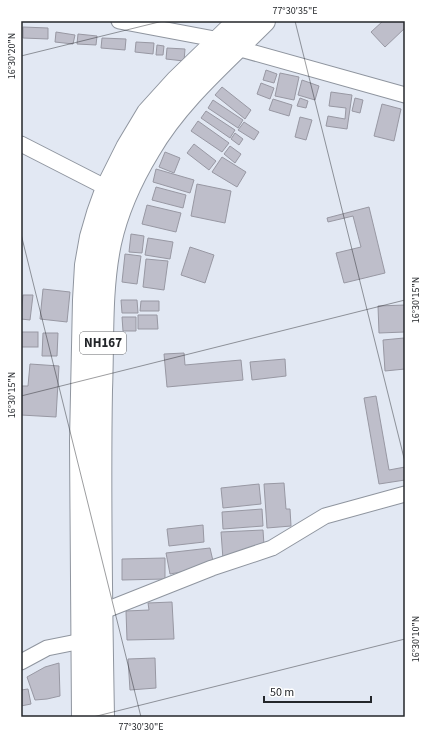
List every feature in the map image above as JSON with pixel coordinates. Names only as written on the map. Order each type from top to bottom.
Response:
[{"type":"highway","name":"NH167","points":[[83,717],[92,642],[101,612],[101,417],[104,300],[106,268],[110,242],[119,212],[132,182],[149,150],[167,122],[188,98],[228,44],[239,21]]},
{"type":"highway","name":"NH167","points":[[103,717],[92,642],[81,441],[84,300],[86,266],[91,238],[107,188],[126,148],[148,113],[177,81],[228,44],[264,21]]},
{"type":"street","points":[[119,21],[228,44],[405,95]]},
{"type":"street","points":[[23,147],[107,188]]},
{"type":"street","points":[[101,612],[212,568],[272,548],[324,516],[405,494]]},
{"type":"street","points":[[21,662],[47,648],[92,642]]},
{"type":"building","points":[[383,21],[405,21],[405,28],[385,47],[371,32]]},
{"type":"building","points":[[23,27],[48,28],[48,39],[23,38]]},
{"type":"building","points":[[56,32],[75,35],[73,44],[55,42]]},
{"type":"building","points":[[78,34],[97,36],[96,45],[77,44]]},
{"type":"building","points":[[102,38],[126,39],[125,50],[101,48]]},
{"type":"building","points":[[136,42],[154,43],[153,54],[135,52]]},
{"type":"building","points":[[157,45],[164,46],[163,55],[156,55]]},
{"type":"building","points":[[167,48],[185,49],[184,61],[166,59]]},
{"type":"building","points":[[266,70],[277,74],[274,83],[263,80]]},
{"type":"building","points":[[280,73],[299,77],[294,100],[275,96]]},
{"type":"building","points":[[302,80],[319,86],[315,100],[298,95]]},
{"type":"building","points":[[261,83],[274,88],[270,99],[257,94]]},
{"type":"building","points":[[222,87],[251,110],[245,119],[215,95]]},
{"type":"building","points":[[331,92],[352,95],[347,129],[326,126],[328,116],[345,119],[346,108],[329,106]]},
{"type":"building","points":[[300,98],[308,101],[306,108],[297,106]]},
{"type":"building","points":[[355,98],[363,100],[360,113],[352,111]]},
{"type":"building","points":[[273,99],[292,105],[289,116],[269,110]]},
{"type":"building","points":[[213,100],[243,120],[238,128],[208,108]]},
{"type":"building","points":[[382,104],[401,109],[394,141],[374,136]]},
{"type":"building","points":[[206,111],[235,130],[230,138],[201,118]]},
{"type":"building","points":[[300,117],[312,120],[306,140],[295,137]]},
{"type":"building","points":[[198,121],[229,143],[222,152],[191,131]]},
{"type":"building","points":[[244,122],[259,132],[254,140],[238,130]]},
{"type":"building","points":[[235,133],[243,139],[239,145],[231,139]]},
{"type":"building","points":[[194,144],[216,161],[209,170],[187,153]]},
{"type":"building","points":[[230,146],[241,154],[235,163],[224,154]]},
{"type":"building","points":[[165,152],[180,158],[174,173],[159,167]]},
{"type":"building","points":[[222,157],[246,172],[237,187],[212,172]]},
{"type":"building","points":[[156,169],[194,180],[190,193],[153,182]]},
{"type":"building","points":[[197,184],[231,191],[225,223],[191,216]]},
{"type":"building","points":[[156,187],[186,195],[183,208],[152,200]]},
{"type":"building","points":[[147,205],[181,213],[176,232],[142,224]]},
{"type":"building","points":[[369,207],[385,273],[344,283],[336,253],[361,247],[353,216],[328,222],[327,218]]},
{"type":"building","points":[[131,234],[144,236],[142,253],[129,252]]},
{"type":"building","points":[[148,238],[173,242],[170,259],[145,255]]},
{"type":"building","points":[[190,247],[214,255],[205,283],[181,275]]},
{"type":"building","points":[[125,254],[141,256],[137,284],[122,282]]},
{"type":"building","points":[[146,259],[168,261],[164,290],[143,287]]},
{"type":"building","points":[[43,289],[70,292],[67,322],[40,319]]},
{"type":"building","points":[[23,295],[33,295],[30,320],[21,319]]},
{"type":"building","points":[[121,300],[137,300],[138,313],[122,313]]},
{"type":"building","points":[[141,301],[159,301],[159,311],[140,311]]},
{"type":"building","points":[[405,305],[405,332],[379,333],[378,306]]},
{"type":"building","points":[[138,315],[157,315],[158,329],[138,329]]},
{"type":"building","points":[[122,317],[136,317],[136,331],[123,331]]},
{"type":"building","points":[[21,332],[38,332],[38,347],[21,347]]},
{"type":"building","points":[[43,333],[58,333],[57,356],[42,356]]},
{"type":"building","points":[[404,338],[405,369],[385,371],[383,340]]},
{"type":"building","points":[[184,353],[185,365],[241,360],[243,380],[167,387],[164,354]]},
{"type":"building","points":[[285,359],[286,376],[252,380],[250,362]]},
{"type":"building","points":[[30,364],[59,366],[56,417],[21,415],[21,386],[28,386]]},
{"type":"building","points":[[376,396],[389,470],[405,467],[405,480],[379,484],[364,398]]},
{"type":"building","points":[[284,483],[286,509],[290,509],[291,526],[267,528],[264,484]]},
{"type":"building","points":[[259,484],[261,504],[223,508],[221,488]]},
{"type":"building","points":[[262,509],[263,526],[223,529],[222,512]]},
{"type":"building","points":[[203,525],[204,542],[169,546],[167,529]]},
{"type":"building","points":[[263,530],[264,545],[223,559],[221,532]]},
{"type":"building","points":[[210,548],[213,561],[192,570],[170,574],[166,553]]},
{"type":"building","points":[[165,558],[165,579],[122,580],[122,559]]},
{"type":"building","points":[[172,602],[174,639],[127,640],[126,611],[149,610],[148,603]]},
{"type":"building","points":[[155,658],[156,688],[130,690],[128,659]]},
{"type":"building","points":[[59,663],[60,696],[35,700],[27,677],[45,667]]},
{"type":"building","points":[[28,689],[31,704],[21,706],[21,690]]}]
